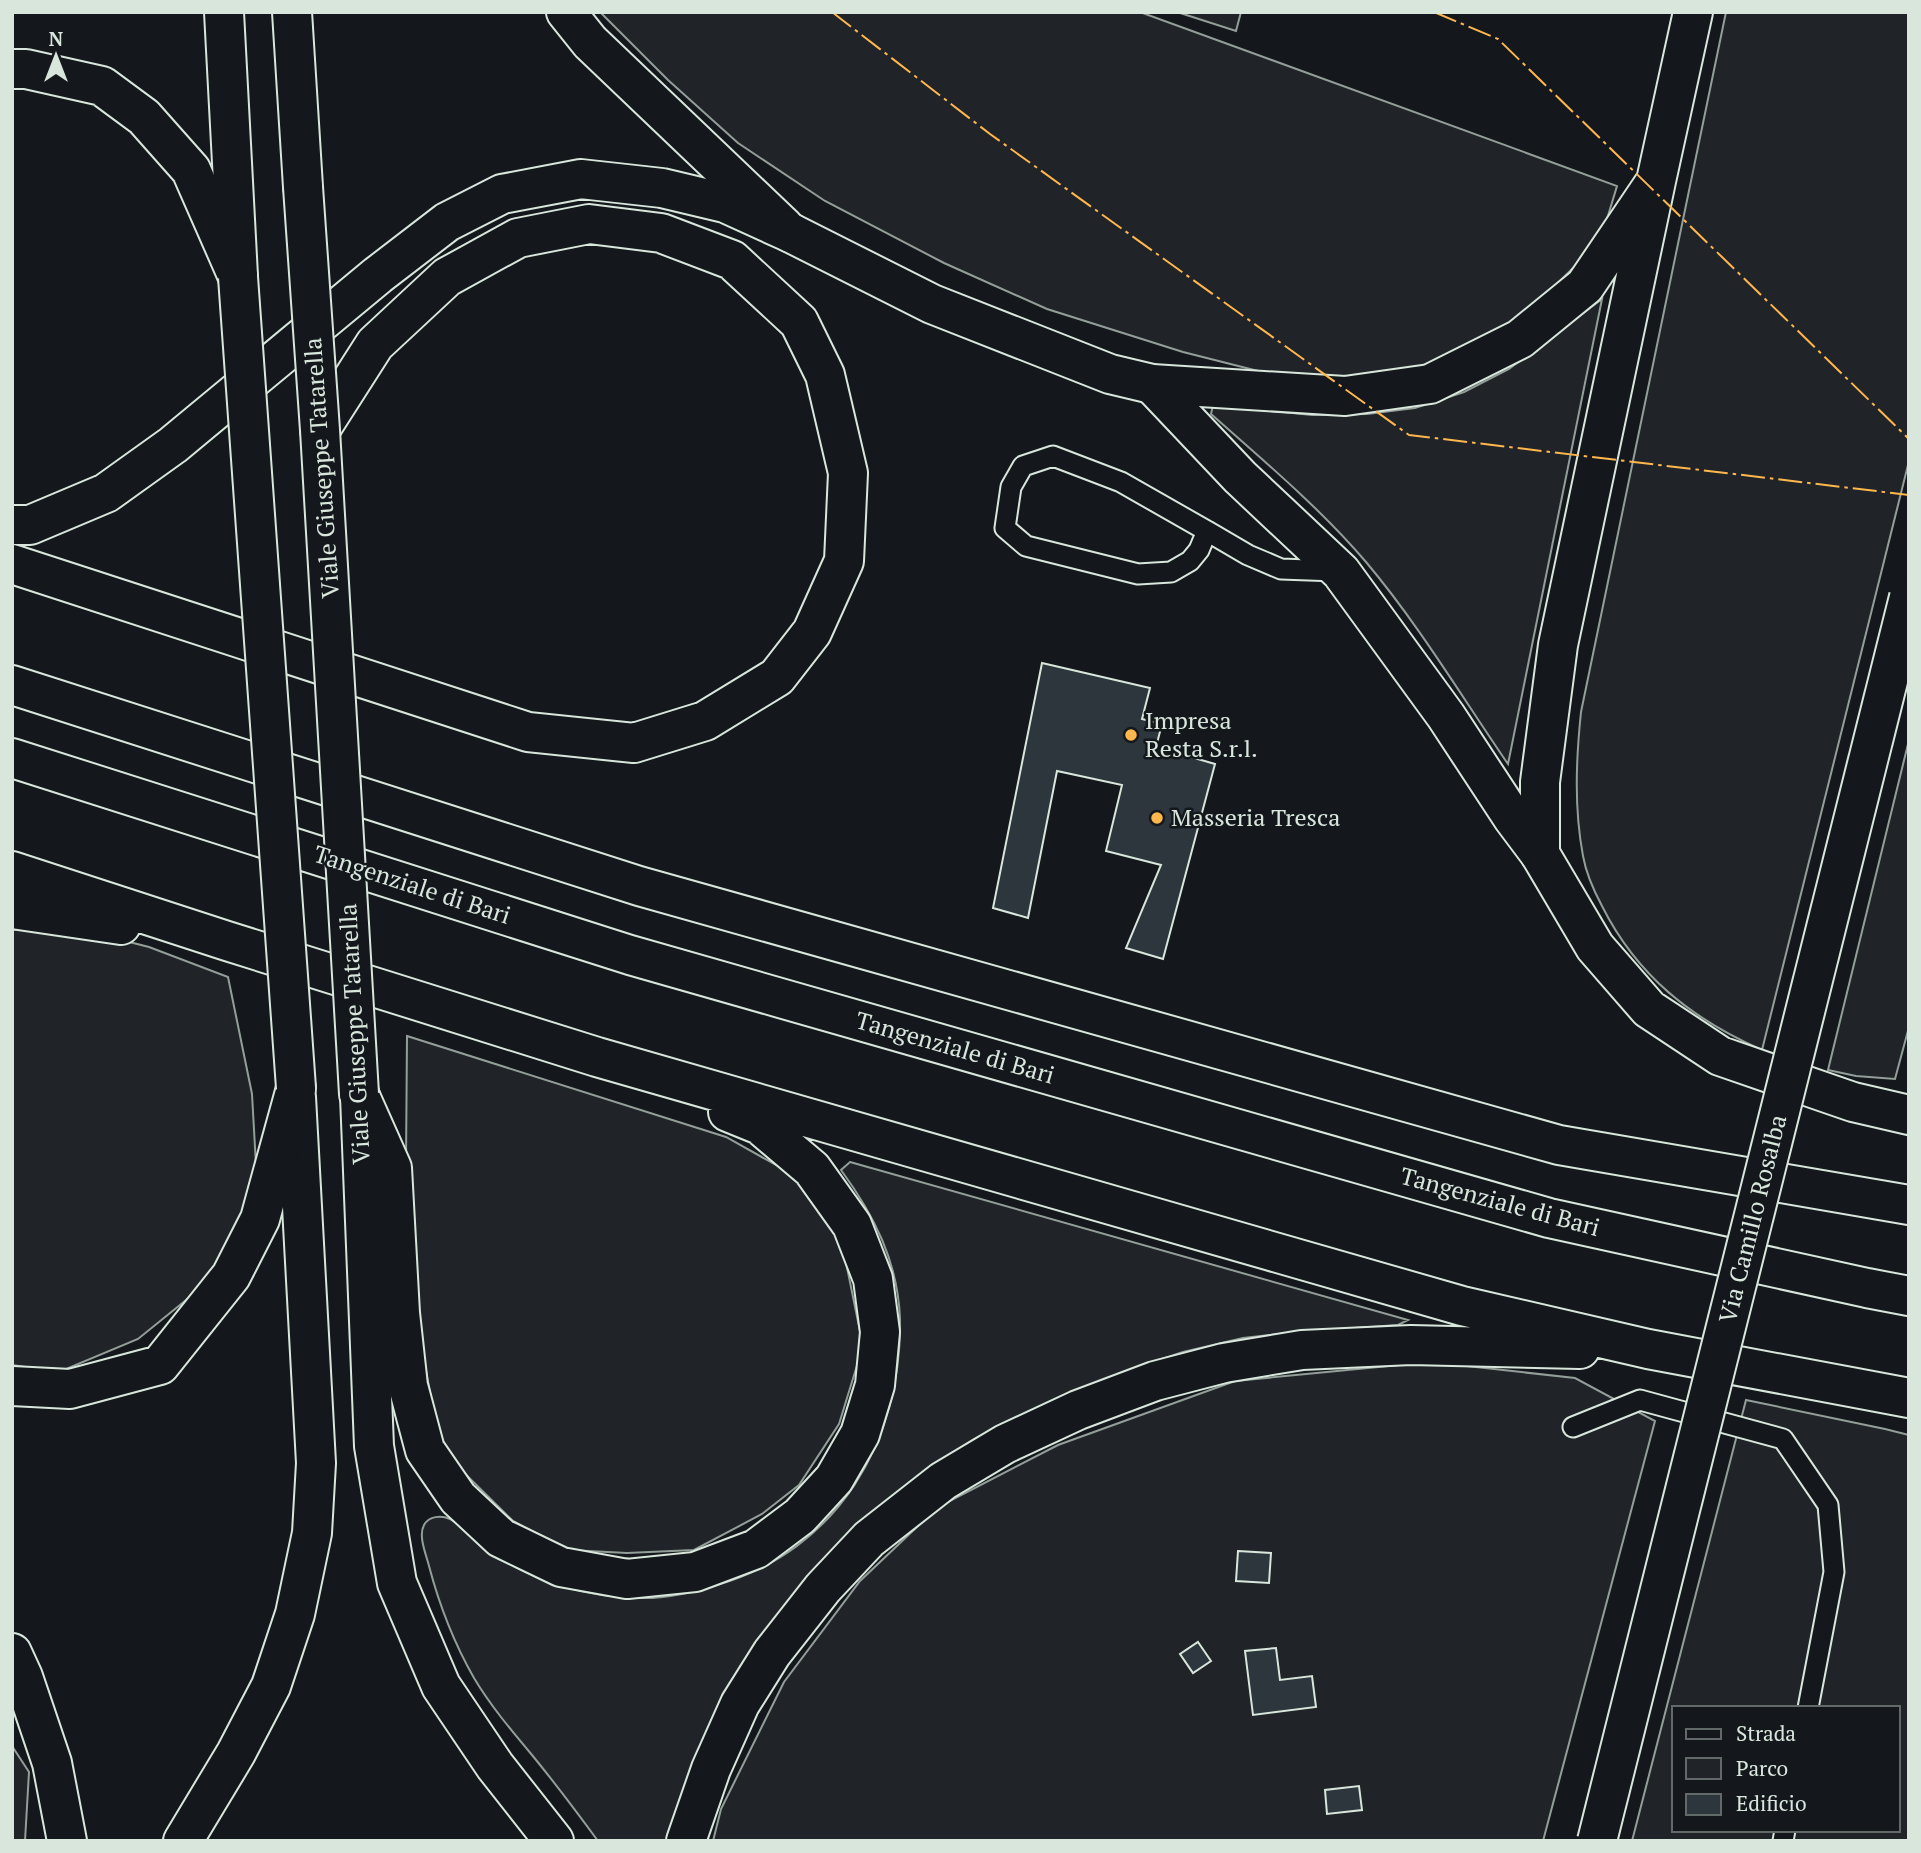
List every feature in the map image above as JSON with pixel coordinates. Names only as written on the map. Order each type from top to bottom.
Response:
[{"type":"main road","points":[[183,1841],[236,1753],[271,1686],[295,1614],[312,1533],[316,1463],[296,1088],[238,277],[224,12]]},
{"type":"main road","name":"Viale Giuseppe Tatarella","points":[[292,12],[320,430],[359,1094],[374,1446],[397,1583],[441,1685],[495,1766],[554,1841]]},
{"type":"main road","points":[[566,12],[590,42],[791,233]]},
{"type":"main road","points":[[1540,853],[1540,782],[1558,645],[1693,12]]},
{"type":"main road","points":[[12,69],[26,69],[102,86],[144,117],[191,170],[238,277]]},
{"type":"main road","points":[[12,525],[30,525],[106,493],[173,445],[377,275],[447,222],[502,194],[582,179],[662,188],[725,203],[932,303],[1110,374],[1152,384],[1345,396],[1430,384],[1520,339],[1585,286],[1656,181]]},
{"type":"main road","points":[[12,564],[527,732],[634,743],[705,721],[777,677],[812,632],[844,561],[848,473],[825,375],[799,322],[732,260],[661,233],[589,224],[518,238],[447,277],[376,344],[320,430]]},
{"type":"main road","points":[[1152,384],[1240,477],[1341,572],[1447,716],[1513,818],[1540,853],[1595,947],[1649,1009],[1720,1056],[1853,1102],[1907,1113]]},
{"type":"main road","name":"Via Camillo Rosalba","points":[[1598,1841],[1909,597]]},
{"type":"main road","points":[[12,685],[639,887],[1559,1145],[1909,1205]]},
{"type":"main road","name":"Tangenziale di Bari","points":[[12,758],[630,955],[1549,1219],[1909,1296]]},
{"type":"main road","points":[[12,871],[597,1057],[1462,1306],[1648,1349],[1909,1398]]},
{"type":"main road","points":[[12,909],[227,941]]},
{"type":"main road","points":[[359,1094],[392,1168],[400,1313],[408,1387],[425,1450],[458,1498],[500,1538],[561,1567],[627,1578],[695,1572],[756,1549],[800,1516],[834,1479],[860,1434],[875,1385],[880,1332],[873,1279],[852,1225],[812,1169],[761,1125],[597,1057]]},
{"type":"main road","points":[[12,1386],[70,1388],[160,1365],[231,1276],[260,1219],[296,1088]]},
{"type":"main road","points":[[685,1841],[711,1769],[740,1704],[772,1653],[823,1588],[869,1539],[943,1481],[1005,1444],[1078,1410],[1155,1381],[1224,1363],[1302,1350],[1411,1345],[1648,1349]]},
{"type":"main road","points":[[12,1653],[23,1677],[52,1763],[66,1841]]},
{"type":"lane","points":[[1207,531],[1199,550],[1190,561],[1171,572],[1138,574],[1026,546],[1005,528],[1011,487],[1023,466],[1053,456],[1121,482],[1207,531],[1248,555],[1281,569],[1341,572]]},
{"type":"lane","points":[[1573,1427],[1640,1399],[1783,1439],[1828,1505],[1834,1572],[1808,1706]]},
{"type":"green space","points":[[600,12],[1140,12],[1617,186],[1607,219],[1585,256],[1554,287],[1508,324],[1459,352],[1406,372],[1341,381],[1266,373],[1183,352],[1047,309],[944,263],[825,201],[738,143],[668,80]]},
{"type":"green space","points":[[1177,12],[1241,12],[1236,31]]},
{"type":"green space","points":[[1726,12],[1909,12],[1909,461],[1762,1050],[1736,1038],[1690,1009],[1669,993],[1632,954],[1602,906],[1588,875],[1580,838],[1577,802],[1581,712]]},
{"type":"green space","points":[[1602,299],[1508,764],[1422,636],[1366,562],[1311,504],[1211,414],[1213,405],[1312,415],[1367,414],[1415,408],[1464,392],[1509,369]]},
{"type":"green space","points":[[1909,740],[1909,1027],[1895,1079],[1856,1076],[1828,1070]]},
{"type":"green space","points":[[38,927],[74,928],[149,947],[228,977],[252,1094],[257,1183],[212,1279],[138,1339],[59,1372],[12,1365],[12,930]]},
{"type":"green space","points":[[407,1036],[726,1137],[794,1175],[841,1238],[863,1346],[839,1424],[799,1485],[762,1514],[694,1550],[627,1553],[569,1550],[513,1521],[441,1450],[422,1350],[406,1162]]},
{"type":"green space","points":[[850,1162],[1408,1320],[1398,1325],[1243,1338],[1183,1352],[1132,1369],[974,1439],[934,1465],[881,1506],[670,1841],[598,1841],[501,1717],[474,1678],[437,1595],[423,1545],[422,1529],[429,1520],[436,1517],[450,1519],[487,1549],[527,1573],[581,1591],[640,1598],[678,1595],[717,1585],[760,1569],[797,1546],[829,1518],[855,1485],[875,1448],[889,1407],[898,1364],[900,1319],[895,1278],[874,1222],[841,1170]]},
{"type":"green space","points":[[1430,1362],[1575,1378],[1655,1421],[1543,1841],[713,1841],[721,1809],[784,1682],[860,1581],[938,1507],[1058,1445],[1235,1381]]},
{"type":"green space","points":[[1746,1400],[1909,1435],[1909,1841],[1632,1841]]},
{"type":"green space","points":[[12,1746],[29,1772],[25,1841],[12,1841]]},
{"type":"building","name":"Masseria Tresca","points":[[1042,663],[1150,688],[1142,719],[1162,724],[1156,747],[1215,764],[1163,959],[1126,948],[1161,865],[1106,851],[1122,785],[1057,771],[1028,918],[993,908]]},
{"type":"building","points":[[1238,1551],[1271,1553],[1269,1583],[1236,1581]]},
{"type":"building","points":[[1198,1642],[1211,1661],[1193,1673],[1180,1654]]},
{"type":"building","points":[[1276,1648],[1280,1680],[1312,1676],[1316,1707],[1253,1715],[1245,1651]]},
{"type":"building","points":[[1359,1786],[1362,1810],[1327,1814],[1325,1790]]},
{"type":"power","points":[[832,12],[990,134],[1409,435],[1909,495]]},
{"type":"power","points":[[1434,12],[1498,39],[1909,439]]},
{"type":"place","name":"Impresa Resta S.r.l.","points":[[1131,735]]},
{"type":"place","name":"Masseria Tresca","points":[[1157,818]]}]
